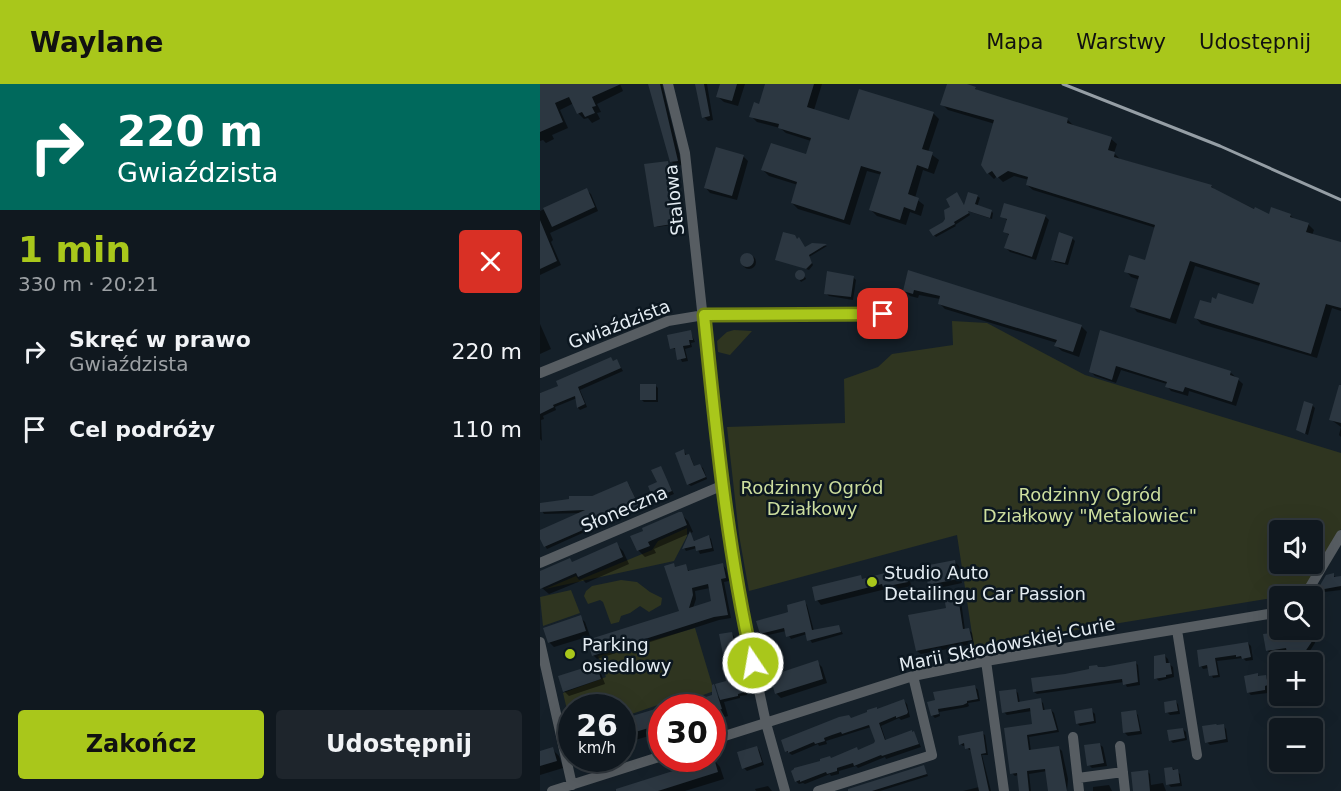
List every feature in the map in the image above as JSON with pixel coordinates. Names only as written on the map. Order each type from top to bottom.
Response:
[{"type":"street","name":"Stalowa","points":[[668,84],[685,153],[722,486],[740,603],[766,723],[785,791]]},
{"type":"street","name":"Gwiaździsta","points":[[540,373],[668,321],[704,315],[891,315]]},
{"type":"street","name":"Słoneczna","points":[[540,563],[722,486]]},
{"type":"street","points":[[1311,586],[1341,535]]},
{"type":"street","name":"Marii Skłodowskiej-Curie","points":[[726,736],[913,676],[986,661],[1269,614]]},
{"type":"street","points":[[1177,630],[1197,755]]},
{"type":"street","points":[[540,642],[572,785]]},
{"type":"street","points":[[986,661],[1004,791]]},
{"type":"street","points":[[818,791],[932,755],[913,676]]},
{"type":"street","points":[[1073,737],[1079,791]]},
{"type":"street","points":[[1120,746],[1125,791]]},
{"type":"street","points":[[552,791],[648,761]]},
{"type":"street","points":[[1078,778],[1123,772]]},
{"type":"green space","name":"Rodzinny Ogród Działkowy \"Metalowiec\"","points":[[952,321],[987,323],[1085,375],[1341,453],[1341,529],[1323,559],[1323,520],[1269,520],[1269,574],[1314,574],[1307,586],[1269,586],[1269,599],[974,647],[957,535],[749,591],[739,535],[727,427],[845,423],[844,379],[878,367],[892,354],[953,345]]},
{"type":"green space","points":[[752,331],[730,355],[718,352],[717,341],[727,332]]},
{"type":"green space","points":[[687,528],[687,536],[674,561],[545,589],[576,576],[579,580],[652,550],[658,541]]},
{"type":"green space","points":[[621,580],[637,582],[662,598],[661,605],[649,612],[640,606],[621,616],[619,622],[611,624],[603,602],[600,600],[588,604],[584,596],[592,586]]},
{"type":"green space","points":[[571,590],[580,613],[543,626],[540,597]]},
{"type":"green space","points":[[695,628],[714,691],[706,694],[648,694],[648,708],[636,713],[636,694],[563,694],[606,677],[598,656]]},
{"type":"building","points":[[540,84],[621,84],[592,97],[596,106],[592,107],[595,113],[585,117],[582,112],[577,114],[569,97],[555,103],[563,122],[540,132]]},
{"type":"building","points":[[648,84],[660,84],[678,161],[670,162]]},
{"type":"building","points":[[695,84],[704,84],[710,116],[702,118]]},
{"type":"building","points":[[720,84],[737,84],[732,101],[716,97]]},
{"type":"building","points":[[765,84],[814,84],[807,107],[849,120],[859,89],[934,112],[922,149],[933,152],[928,169],[917,165],[908,194],[919,198],[915,211],[904,207],[900,220],[869,210],[881,172],[861,166],[844,220],[791,203],[797,182],[761,170],[771,143],[806,154],[811,138],[778,128],[779,124],[749,117],[754,102],[759,104]]},
{"type":"building","points":[[947,84],[967,84],[976,87],[975,89],[1068,118],[1067,123],[1112,137],[1108,150],[1115,152],[1114,157],[1212,185],[1211,187],[1254,209],[1255,207],[1269,214],[1271,207],[1291,214],[1290,217],[1309,223],[1306,232],[1341,242],[1341,308],[1326,304],[1311,354],[1194,318],[1200,300],[1211,303],[1212,297],[1216,299],[1218,293],[1253,304],[1260,283],[1190,261],[1170,319],[1130,307],[1139,276],[1124,272],[1129,255],[1145,260],[1155,225],[1026,185],[1028,177],[1008,171],[997,178],[992,171],[987,174],[981,165],[994,120],[940,105]]},
{"type":"building","points":[[716,147],[744,155],[732,196],[704,188]]},
{"type":"building","points":[[668,161],[678,223],[654,227],[644,164]]},
{"type":"building","points":[[587,188],[595,207],[552,227],[543,208]]},
{"type":"building","points":[[957,192],[964,205],[968,192],[978,195],[975,204],[992,210],[990,218],[968,211],[969,213],[954,222],[955,224],[933,236],[929,230],[943,222],[944,210],[950,207],[946,199]]},
{"type":"building","points":[[1004,203],[1046,215],[1032,257],[1004,248],[1009,234],[1003,232],[1007,219],[1000,217]]},
{"type":"building","points":[[540,220],[557,261],[540,269]]},
{"type":"building","points":[[783,232],[795,235],[797,239],[799,237],[805,247],[812,243],[827,244],[809,255],[812,263],[806,269],[775,260]]},
{"type":"building","points":[[1059,232],[1073,237],[1065,263],[1051,260]]},
{"type":"building","points":[[747,253],[752,255],[754,260],[752,265],[747,267],[742,265],[740,260],[742,255]]},
{"type":"building","points":[[800,270],[804,271],[804,279],[800,280],[796,279],[795,275],[796,271]]},
{"type":"building","points":[[908,270],[1082,325],[1073,352],[1054,346],[1057,340],[938,304],[940,296],[914,290],[913,294],[903,291]]},
{"type":"building","points":[[827,271],[854,276],[851,297],[824,294]]},
{"type":"building","points":[[691,330],[693,340],[689,340],[690,345],[683,346],[686,358],[677,360],[675,348],[670,349],[667,335]]},
{"type":"building","points":[[1100,330],[1231,371],[1230,375],[1239,378],[1232,402],[1185,387],[1183,392],[1165,387],[1167,382],[1116,366],[1112,380],[1089,372]]},
{"type":"building","points":[[611,357],[613,361],[617,359],[621,368],[578,387],[585,404],[577,408],[575,396],[553,405],[554,407],[540,414],[540,393],[558,386],[556,381]]},
{"type":"building","points":[[640,384],[656,384],[656,400],[640,400]]},
{"type":"building","points":[[1339,385],[1341,385],[1341,423],[1329,420]]},
{"type":"building","points":[[1304,401],[1313,404],[1305,434],[1296,430]]},
{"type":"building","points":[[684,449],[685,455],[689,454],[694,466],[700,464],[706,477],[687,485],[675,453]]},
{"type":"building","points":[[661,466],[672,491],[653,499],[648,486],[657,482],[651,470]]},
{"type":"building","points":[[627,481],[639,506],[620,514],[619,510],[604,516],[606,520],[544,547],[540,539],[540,530],[585,510],[540,512],[540,503],[569,499],[569,496],[592,496]]},
{"type":"building","points":[[682,512],[687,525],[648,542],[650,546],[637,551],[630,536],[643,531],[642,528]]},
{"type":"building","points":[[690,531],[694,541],[709,535],[712,548],[696,551],[695,546],[682,549]]},
{"type":"building","points":[[617,542],[623,557],[578,577],[576,573],[540,589],[540,571],[570,558],[572,562]]},
{"type":"building","points":[[955,560],[958,579],[928,585],[924,566]]},
{"type":"building","points":[[674,563],[675,567],[686,564],[688,571],[723,563],[726,578],[721,579],[728,615],[714,617],[592,656],[587,640],[679,611],[664,566]],"holes":[[[708,584],[711,601],[689,608],[693,595],[692,588]]]},
{"type":"building","points":[[904,568],[908,582],[883,587],[882,584],[815,601],[812,587],[861,575],[862,579]]},
{"type":"building","points":[[1334,573],[1334,577],[1341,576],[1341,586],[1323,589],[1323,586],[1320,586],[1326,575]]},
{"type":"building","points":[[958,596],[963,629],[969,628],[972,640],[916,651],[908,615],[946,608],[944,597]]},
{"type":"building","points":[[805,600],[812,630],[839,625],[841,632],[807,641],[805,632],[786,637],[784,628],[760,634],[756,621],[788,612],[787,605]]},
{"type":"building","points":[[581,615],[586,631],[548,643],[543,628]]},
{"type":"building","points":[[732,632],[745,692],[726,699],[726,694],[718,694],[715,684],[726,681],[719,634]]},
{"type":"building","points":[[1269,633],[1269,640],[1313,640],[1305,652],[1287,652],[1286,648],[1266,651],[1263,634]]},
{"type":"building","points":[[1248,642],[1251,657],[1242,659],[1241,656],[1236,657],[1236,655],[1215,658],[1218,675],[1209,676],[1207,665],[1199,667],[1197,650]]},
{"type":"building","points":[[1165,654],[1166,663],[1170,663],[1172,674],[1154,679],[1154,656]]},
{"type":"building","points":[[818,660],[823,679],[775,694],[770,676]]},
{"type":"building","points":[[1136,661],[1138,682],[1123,685],[1122,679],[1033,692],[1031,678],[1065,674],[1089,669],[1089,666],[1104,667]]},
{"type":"building","points":[[596,664],[601,679],[563,692],[558,676]]},
{"type":"building","points":[[1258,673],[1258,676],[1266,675],[1268,685],[1265,686],[1265,690],[1247,693],[1244,676]]},
{"type":"building","points":[[714,684],[717,694],[712,694]]},
{"type":"building","points":[[975,685],[978,699],[967,701],[963,705],[938,709],[939,714],[931,716],[927,702],[935,700],[933,692]]},
{"type":"building","points":[[1016,689],[1018,702],[1041,698],[1043,710],[1051,709],[1057,730],[1027,735],[1029,750],[1059,746],[1067,791],[1048,791],[1045,769],[1027,771],[1029,791],[1019,791],[1017,773],[1010,774],[1004,728],[1032,724],[1030,708],[1002,713],[999,691]]},
{"type":"building","points":[[904,699],[907,714],[879,723],[885,740],[912,730],[919,744],[854,766],[853,763],[837,768],[837,771],[827,774],[826,772],[795,782],[791,771],[794,768],[830,756],[831,758],[857,747],[858,750],[875,741],[869,725],[832,735],[824,738],[825,741],[815,744],[814,742],[788,753],[788,751],[785,752],[781,740],[839,717],[849,715],[851,718],[867,710],[877,707],[877,709]]},
{"type":"building","points":[[1176,700],[1178,711],[1165,713],[1164,702]]},
{"type":"building","points":[[1092,708],[1094,721],[1076,724],[1074,711]]},
{"type":"building","points":[[1136,710],[1140,731],[1123,733],[1121,712]]},
{"type":"building","points":[[648,711],[648,728],[636,732],[636,715]]},
{"type":"building","points":[[1224,724],[1226,739],[1205,743],[1202,726]]},
{"type":"building","points":[[1183,728],[1185,738],[1169,741],[1167,730]]},
{"type":"building","points":[[983,731],[986,753],[981,754],[989,791],[979,791],[970,748],[965,749],[964,743],[959,745],[958,736]]},
{"type":"building","points":[[1100,743],[1104,763],[1087,766],[1084,745]]},
{"type":"building","points":[[757,746],[762,762],[742,769],[737,752]]},
{"type":"building","points":[[553,747],[557,761],[540,766],[540,751]]},
{"type":"building","points":[[924,765],[927,774],[872,791],[848,791],[848,789]]},
{"type":"building","points":[[1172,767],[1173,770],[1178,769],[1180,783],[1166,785],[1164,768]]},
{"type":"building","points":[[1148,770],[1150,791],[1133,791],[1131,772]]},
{"type":"building","points":[[670,772],[718,772],[658,791],[616,791],[616,789]]},
{"type":"railway","points":[[1063,84],[1220,146],[1341,200]]},
{"type":"place","name":"Studio Auto Detailingu Car Passion","points":[[872,582]]},
{"type":"place","name":"Parking osiedlowy","points":[[570,654]]},
{"type":"route","points":[[753,663],[740,603],[722,486],[704,315],[883,314]]},
{"type":"park label","name":"Rodzinny Ogród Działkowy","points":[[812,497]]}]
